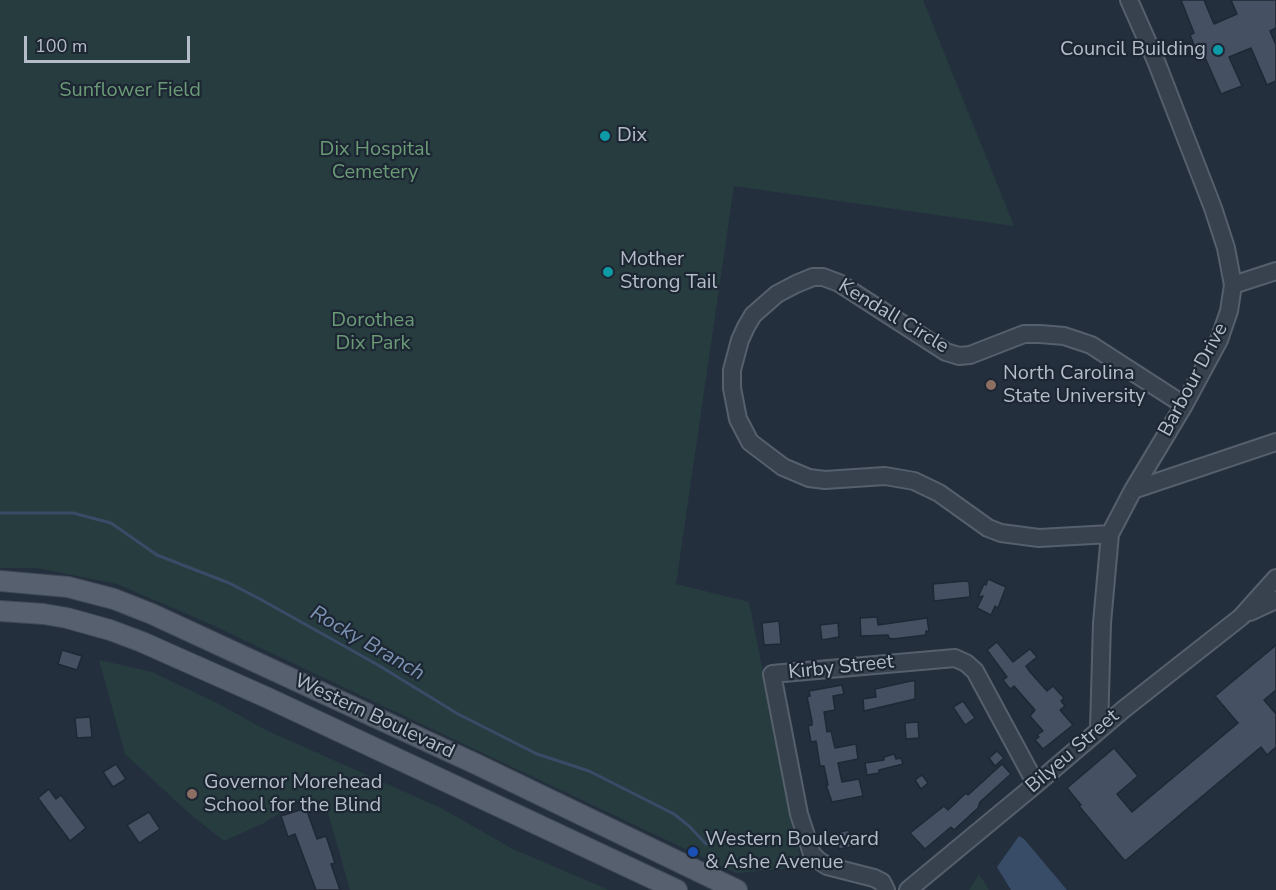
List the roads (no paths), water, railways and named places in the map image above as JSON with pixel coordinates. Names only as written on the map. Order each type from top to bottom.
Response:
[{"type":"main road","name":"Western Boulevard","points":[[0,581],[68,587],[114,599],[152,614],[476,764],[729,888]]},
{"type":"main road","name":"Western Boulevard","points":[[0,611],[67,618],[142,642],[278,702],[677,890]]},
{"type":"street","name":"Barbour Drive","points":[[1099,729],[1102,623],[1110,534],[1219,340],[1229,311],[1233,285],[1226,248],[1190,144],[1129,0]]},
{"type":"street","points":[[1233,285],[1276,271]]},
{"type":"street","name":"Kendall Circle","points":[[1110,534],[1039,538],[1001,533],[987,528],[939,493],[914,481],[885,476],[825,480],[809,478],[783,467],[750,442],[738,419],[732,388],[732,370],[746,327],[753,315],[777,294],[804,280],[823,277],[839,283],[946,352],[959,356],[970,355],[1024,334],[1064,336],[1091,345],[1184,405]]},
{"type":"street","points":[[1133,490],[1276,442]]},
{"type":"street","name":"Bilyeu Street","points":[[908,890],[1099,729],[1241,617],[1276,578]]},
{"type":"street","name":"Bilyeu Street","points":[[1241,617],[1276,600]]},
{"type":"street","name":"Kirby Street","points":[[886,890],[882,882],[874,878],[827,866],[812,854],[799,814],[772,674],[956,658],[975,671],[1036,784]]},
{"type":"water","points":[[1019,836],[1067,890],[1011,890],[997,867]]},
{"type":"waterway","name":"Rocky Branch","points":[[0,513],[73,513],[111,523],[157,555],[229,583],[260,599],[378,665],[458,714],[537,754],[589,771],[674,814],[706,844]]},
{"type":"place","name":"Council Building","points":[[1218,50]]},
{"type":"place","name":"Dix","points":[[605,136]]},
{"type":"place","name":"Mother Strong Tail","points":[[608,272]]},
{"type":"place","name":"North Carolina State University","points":[[991,385]]},
{"type":"place","name":"Governor Morehead School for the Blind","points":[[192,794]]},
{"type":"place","name":"Western Boulevard & Ashe Avenue","points":[[693,852]]},
{"type":"park label","name":"Sunflower Field","points":[[130,91]]},
{"type":"park label","name":"Dix Hospital Cemetery","points":[[375,162]]},
{"type":"park label","name":"Dorothea Dix Park","points":[[373,332]]}]
